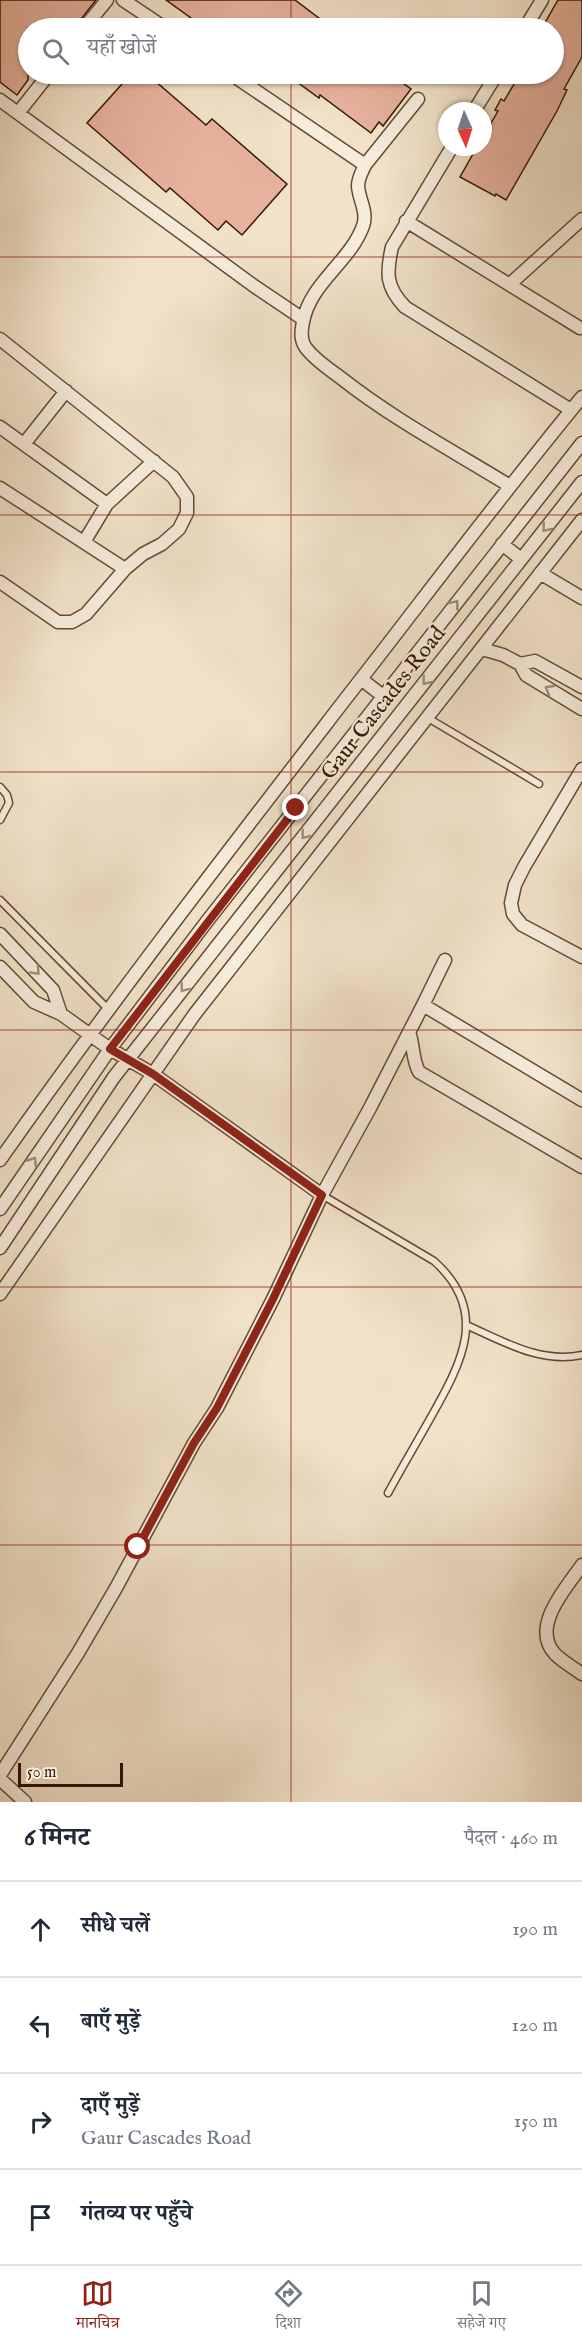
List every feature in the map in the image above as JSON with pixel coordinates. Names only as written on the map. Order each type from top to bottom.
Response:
[{"type":"street","points":[[92,18],[107,0]]},
{"type":"street","points":[[123,0],[150,18]]},
{"type":"street","points":[[531,18],[542,0]]},
{"type":"street","points":[[18,113],[41,84]]},
{"type":"street","points":[[246,84],[365,165]]},
{"type":"street","points":[[480,102],[491,84]]},
{"type":"street","points":[[418,99],[365,165],[359,176],[358,187],[365,212],[364,225],[353,244],[311,300],[303,319],[301,334],[305,347],[320,362],[389,413],[510,486]]},
{"type":"street","points":[[0,100],[254,286],[303,319]]},
{"type":"street","points":[[446,156],[392,247],[388,265],[388,280],[393,294],[405,307],[571,410]]},
{"type":"street","points":[[510,284],[582,219]]},
{"type":"street","points":[[406,221],[580,328]]},
{"type":"street","points":[[0,339],[172,477],[186,497],[187,513],[179,529],[162,544],[143,554],[125,569],[86,614],[72,622],[58,622],[0,582]]},
{"type":"street","points":[[24,444],[66,391]]},
{"type":"street","points":[[0,1160],[108,1009],[510,486],[582,397]]},
{"type":"street","points":[[0,427],[108,504]]},
{"type":"street","name":"Gaur Cascades Road","points":[[0,1209],[110,1049],[582,443]]},
{"type":"street","points":[[84,542],[108,504],[154,461]]},
{"type":"street","name":"Gaur Cascades Road","points":[[0,1248],[128,1059],[582,482]]},
{"type":"street","points":[[0,488],[125,569]]},
{"type":"street","points":[[0,1294],[194,1015],[582,520]]},
{"type":"street","points":[[502,544],[521,560]]},
{"type":"street","points":[[540,573],[582,598]]},
{"type":"street","points":[[482,648],[520,664],[526,675],[582,709]]},
{"type":"street","points":[[520,664],[535,661],[582,687]]},
{"type":"street","points":[[361,679],[383,696]]},
{"type":"street","points":[[582,769],[524,867],[515,885],[511,903],[513,914],[522,925],[582,957]]},
{"type":"street","points":[[0,934],[53,990],[61,1014]]},
{"type":"street","points":[[25,1802],[0,1777],[78,1653],[116,1588],[194,1443],[217,1408],[273,1299],[322,1195],[445,960]]},
{"type":"street","points":[[0,967],[34,1002],[61,1014],[110,1049],[153,1074],[322,1195]]},
{"type":"street","points":[[423,1005],[582,1100]]},
{"type":"street","points":[[409,1032],[413,1043],[414,1063],[419,1072],[582,1167]]},
{"type":"street","points":[[582,1565],[555,1606],[548,1621],[547,1639],[555,1653],[582,1674]]},
{"type":"lane","points":[[428,718],[539,784]]},
{"type":"lane","points":[[0,788],[7,795],[9,803],[0,820]]},
{"type":"lane","points":[[0,900],[108,1009]]},
{"type":"lane","points":[[322,1195],[434,1261],[450,1275],[459,1291],[464,1307],[466,1341],[450,1383],[388,1493]]},
{"type":"lane","points":[[466,1325],[528,1352],[565,1357],[582,1355]]},
{"type":"building","points":[[0,0],[96,0],[82,18],[18,18],[18,84],[25,84],[17,95],[0,82]]},
{"type":"building","points":[[166,0],[295,0],[319,18],[191,18]]},
{"type":"building","points":[[558,0],[582,0],[582,57],[564,89],[567,90],[557,111],[506,200],[460,177],[472,156],[492,156],[492,121],[498,111],[495,110],[501,99],[504,101],[514,84],[564,84],[564,18],[548,18]]},
{"type":"building","points":[[122,84],[159,84],[206,125],[212,119],[287,184],[242,235],[226,221],[218,230],[170,188],[166,192],[87,123]]},
{"type":"building","points":[[300,84],[404,84],[411,89],[383,126],[379,122],[371,133],[320,95],[319,98]]},
{"type":"route","points":[[138,1547],[194,1443],[217,1408],[273,1299],[322,1195],[153,1074],[110,1049],[296,808]]}]
